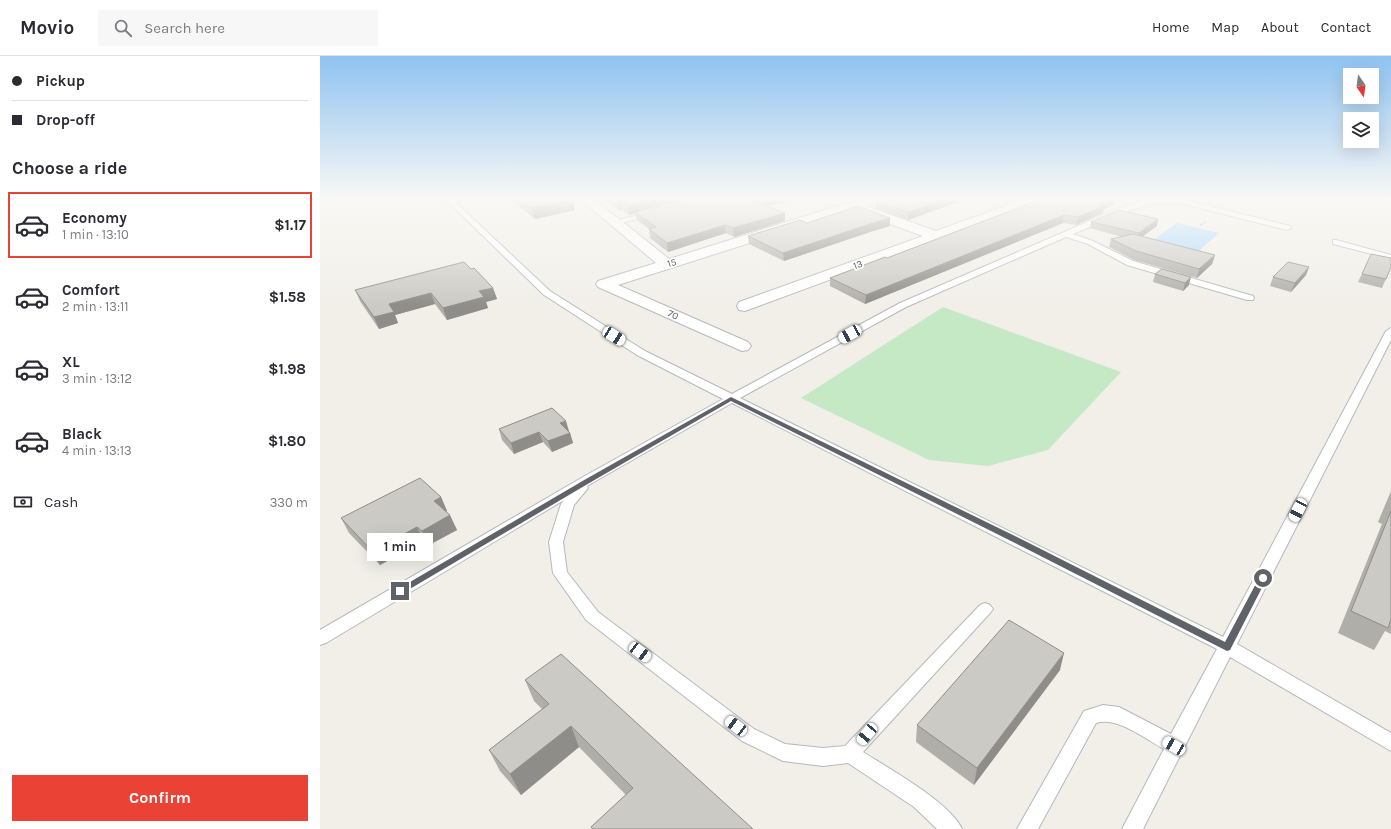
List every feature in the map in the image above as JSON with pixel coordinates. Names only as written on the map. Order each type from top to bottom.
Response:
[{"type":"street","points":[[630,234],[666,264]]},
{"type":"street","name":"15","points":[[604,284],[762,234]]},
{"type":"street","points":[[932,234],[937,236]]},
{"type":"street","name":"13","points":[[745,306],[942,234]]},
{"type":"street","name":"70","points":[[604,284],[742,346]]},
{"type":"lane","points":[[485,234],[547,293],[641,353],[1227,647],[1391,743]]},
{"type":"lane","points":[[320,638],[588,480],[731,399],[903,305],[1065,234]]},
{"type":"lane","points":[[1065,234],[1078,237],[1130,263],[1250,298]]},
{"type":"lane","points":[[1336,242],[1391,257]]},
{"type":"lane","points":[[1132,829],[1391,331]]},
{"type":"lane","points":[[588,480],[568,504],[556,542],[560,573],[592,616],[748,735],[783,752],[822,757],[850,754],[921,800],[952,829]]},
{"type":"lane","points":[[850,754],[985,609]]},
{"type":"lane","points":[[1027,829],[1090,717],[1103,713],[1119,715],[1174,746]]},
{"type":"green space","points":[[943,307],[1121,372],[1048,450],[988,466],[929,460],[801,398]]},
{"type":"water","points":[[1161,234],[1218,234],[1194,255],[1149,243]]},
{"type":"building","points":[[656,234],[696,234],[667,243]]},
{"type":"building","points":[[754,234],[840,234],[783,253],[748,236]]},
{"type":"building","points":[[950,234],[1017,234],[866,295],[830,278],[885,257],[887,258]]},
{"type":"building","points":[[1133,234],[1215,255],[1199,269],[1136,251],[1111,239]]},
{"type":"building","points":[[1371,254],[1391,258],[1391,267],[1386,279],[1362,274]]},
{"type":"building","points":[[464,262],[471,269],[474,268],[493,288],[479,291],[484,297],[443,308],[431,293],[389,304],[394,312],[374,317],[355,290]]},
{"type":"building","points":[[1288,262],[1309,267],[1295,283],[1273,277]]},
{"type":"building","points":[[1162,269],[1191,277],[1185,283],[1155,274]]},
{"type":"building","points":[[552,408],[566,421],[560,423],[570,433],[548,441],[539,432],[511,443],[499,429]]},
{"type":"building","points":[[420,478],[441,497],[434,501],[450,515],[422,531],[417,527],[372,551],[341,518]]},
{"type":"building","points":[[1391,511],[1391,619],[1388,628],[1351,611]]},
{"type":"building","points":[[1009,620],[1064,653],[977,768],[917,725]]},
{"type":"building","points":[[561,654],[753,829],[593,829],[591,827],[633,788],[571,726],[510,774],[489,750],[549,704],[525,680]]},
{"type":"route","points":[[400,591],[588,480],[731,399],[1020,542],[1227,647],[1263,578]]}]
